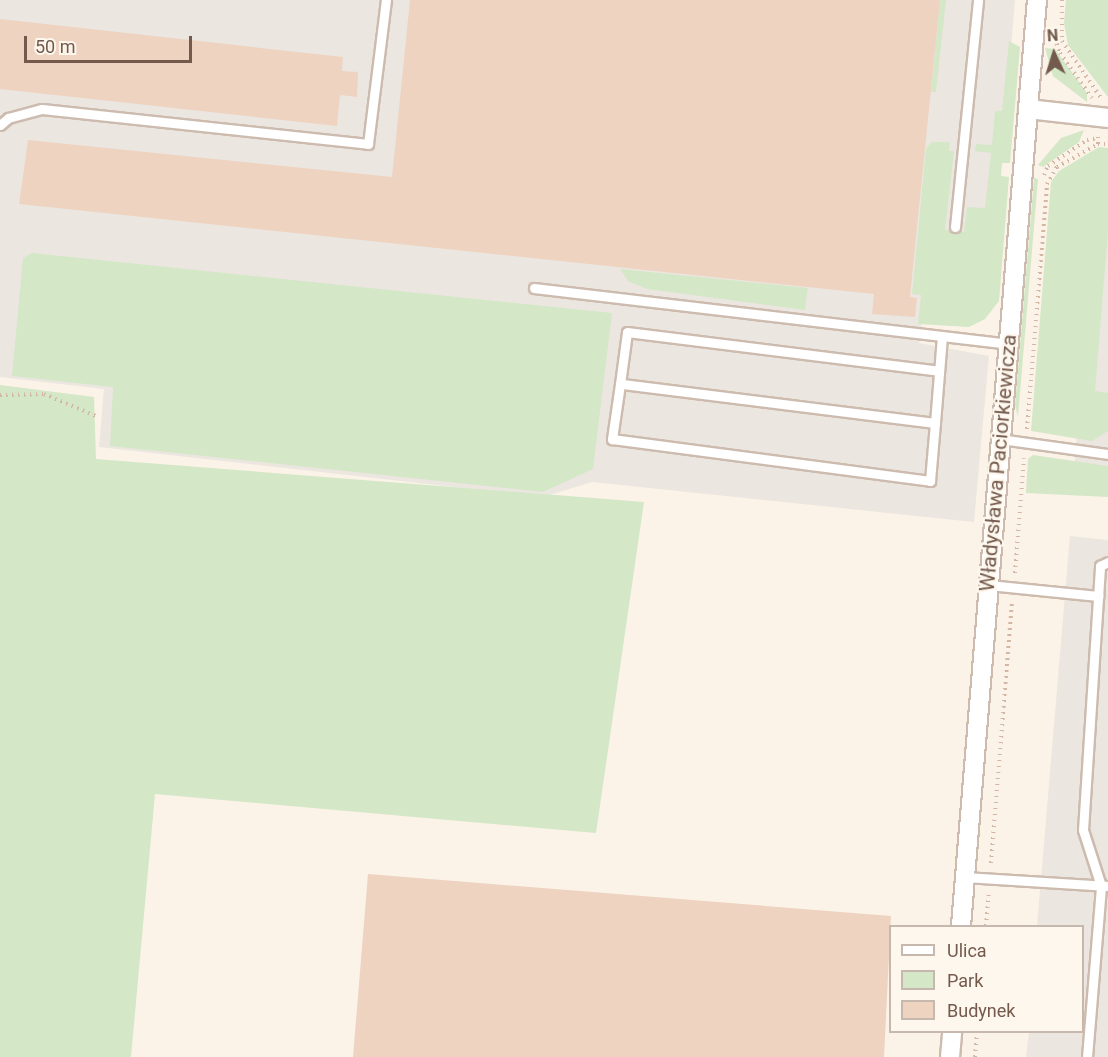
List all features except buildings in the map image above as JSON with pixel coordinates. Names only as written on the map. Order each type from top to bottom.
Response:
[{"type":"street","name":"Władysława Paciorkiewicza","points":[[961,925],[1037,0]]},
{"type":"street","points":[[1028,109],[1102,111]]},
{"type":"street","points":[[950,1057],[952,1033]]},
{"type":"lane","points":[[0,126],[8,118],[42,109],[368,144],[386,0]]},
{"type":"lane","points":[[955,227],[978,0]]},
{"type":"lane","points":[[534,288],[1008,344]]},
{"type":"lane","points":[[939,371],[627,332],[612,439],[930,481],[942,336]]},
{"type":"lane","points":[[620,384],[935,423]]},
{"type":"lane","points":[[1000,439],[1108,454]]},
{"type":"lane","points":[[1087,1057],[1104,886],[1083,830],[1100,566],[1108,562]]},
{"type":"lane","points":[[988,585],[1098,596]]},
{"type":"lane","points":[[965,877],[1104,886]]},
{"type":"path","points":[[1054,17],[1056,0]]},
{"type":"path","points":[[1062,0],[1062,41],[1102,111],[1098,144]]},
{"type":"path","points":[[1054,34],[1060,53],[1102,111]]},
{"type":"path","points":[[1088,140],[1102,111]]},
{"type":"path","points":[[986,925],[1047,184],[1057,167],[1098,144],[1108,144]]},
{"type":"path","points":[[0,395],[44,394],[98,417]]},
{"type":"path","points":[[975,1057],[977,1033]]},
{"type":"shaded area","points":[[0,0],[1015,0],[989,313],[922,320],[919,343],[989,356],[974,522],[592,482],[543,497],[99,447],[104,389],[0,377]]},
{"type":"shaded area","points":[[1108,179],[1108,482],[1073,483],[1097,187]]},
{"type":"shaded area","points":[[1070,536],[1108,540],[1108,1057],[1026,1057],[1029,1033],[1084,1033],[1084,925],[1037,925]]},
{"type":"green space","points":[[940,0],[946,0],[936,92],[931,92]]},
{"type":"green space","points":[[1066,0],[1108,0],[1108,97],[1068,45],[1064,23]]},
{"type":"green space","points":[[1009,41],[1020,47],[1010,163],[1002,163],[1001,176],[1009,177],[999,301],[985,319],[969,327],[918,324],[921,295],[912,294],[926,148],[932,142],[950,142],[949,151],[954,151],[945,230],[964,232],[967,207],[985,208],[991,153],[975,151],[976,144],[992,145],[995,111],[1002,111]]},
{"type":"green space","points":[[1045,48],[1055,49],[1087,93],[1087,102],[1053,76]]},
{"type":"green space","points":[[1084,130],[1079,142],[1043,167],[1038,165],[1061,138]]},
{"type":"green space","points":[[1099,147],[1108,148],[1108,231],[1095,391],[1108,393],[1108,431],[1092,441],[1031,431],[1051,182],[1059,171]]},
{"type":"green space","points":[[1034,178],[1038,179],[1018,417],[1015,405]]},
{"type":"green space","points":[[32,253],[612,313],[593,469],[543,492],[110,446],[113,387],[12,376],[23,258]]},
{"type":"green space","points":[[620,269],[808,288],[805,310],[647,289],[628,281]]},
{"type":"green space","points":[[0,385],[94,397],[96,459],[644,502],[596,833],[155,794],[131,1057],[0,1057]]},
{"type":"green space","points":[[1033,455],[1108,466],[1108,497],[1026,493],[1028,459]]}]
